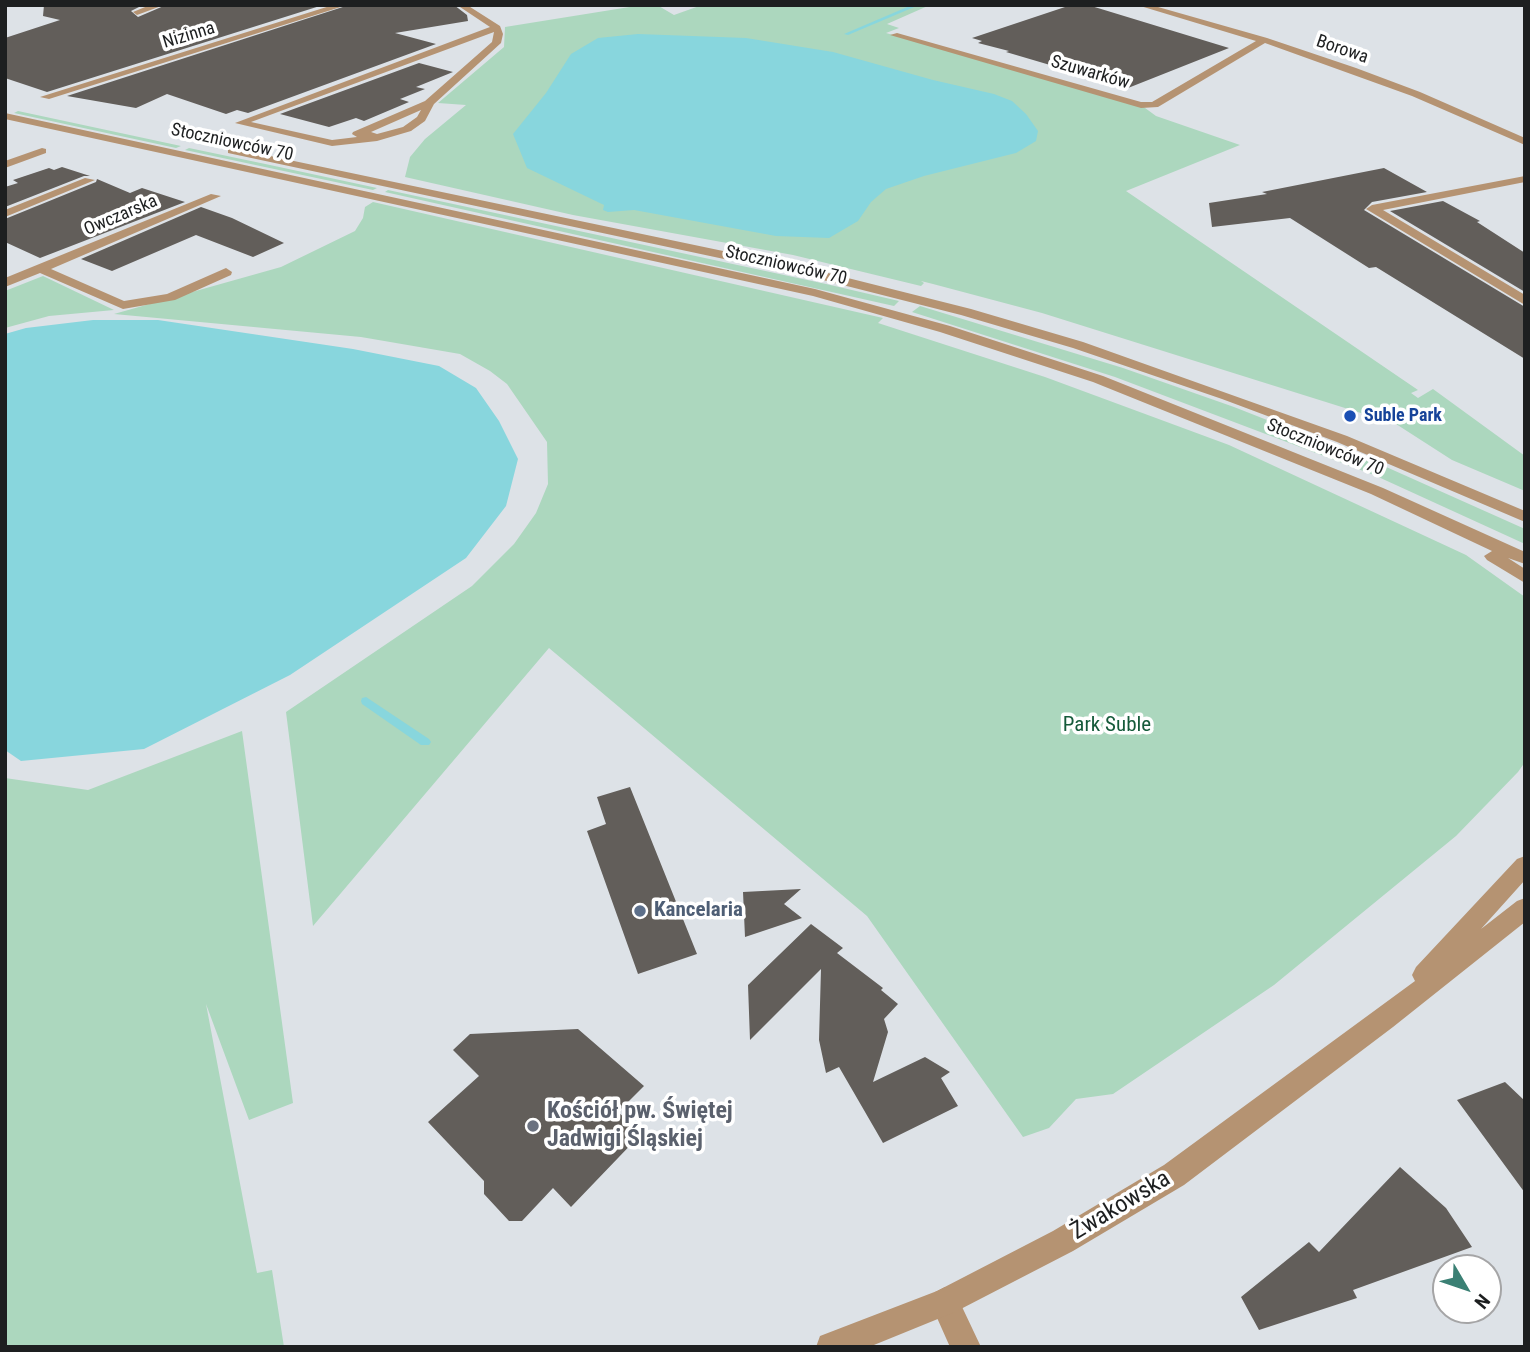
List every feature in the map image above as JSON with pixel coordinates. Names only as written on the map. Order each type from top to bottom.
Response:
[{"type":"street","points":[[137,12],[160,5]]},
{"type":"street","name":"Nizinna","points":[[45,97],[343,5]]},
{"type":"street","points":[[319,141],[337,140],[361,132],[429,103],[496,43],[499,34],[497,28],[461,5]]},
{"type":"street","name":"Borowa","points":[[1141,5],[1264,40],[1416,94],[1525,142]]},
{"type":"street","points":[[429,103],[421,118],[407,130],[346,142],[319,141],[240,123],[497,28]]},
{"type":"street","name":"Szuwarków","points":[[894,35],[1141,105],[1154,105],[1264,40]]},
{"type":"street","points":[[5,103],[109,125]]},
{"type":"street","name":"Stoczniowców 70","points":[[5,116],[829,297],[945,329],[1098,380],[1409,505],[1525,559]]},
{"type":"street","points":[[361,132],[377,138]]},
{"type":"street","name":"Stoczniowców 70","points":[[219,149],[828,277],[966,312],[1091,349],[1227,396],[1342,439],[1525,517]]},
{"type":"street","points":[[5,164],[42,151]]},
{"type":"street","points":[[1525,179],[1372,209],[1525,301]]},
{"type":"street","points":[[5,214],[89,180]]},
{"type":"street","name":"Owczarska","points":[[5,283],[215,196]]},
{"type":"street","points":[[41,269],[123,305],[170,297],[226,272]]},
{"type":"street","points":[[1409,505],[1525,578]]},
{"type":"street","name":"Żwakowska","points":[[1384,1019],[1525,865]]},
{"type":"street","name":"Żwakowska","points":[[831,1347],[945,1302],[1063,1241],[1174,1175],[1384,1019],[1525,908]]},
{"type":"street","points":[[945,1302],[966,1347]]},
{"type":"green space","points":[[642,5],[657,5],[674,15],[702,5],[930,5],[887,24],[899,28],[886,33],[1141,105],[1156,116],[1240,145],[1126,191],[1418,390],[1411,393],[1418,398],[1433,389],[1525,456],[1525,491],[1452,460],[1396,424],[1042,313],[921,281],[924,283],[921,286],[793,255],[573,215],[405,177],[410,157],[425,139],[466,105],[438,103],[504,47],[505,27]]},
{"type":"green space","points":[[18,111],[181,146],[176,148],[14,113]]},
{"type":"green space","points":[[189,148],[377,188],[373,190],[185,150]]},
{"type":"green space","points":[[388,190],[899,301],[894,306],[385,192]]},
{"type":"green space","name":"Park Suble","points":[[373,202],[883,318],[878,323],[1045,377],[1229,445],[1466,555],[1525,597],[1525,762],[1456,836],[1274,985],[1113,1094],[1076,1099],[1049,1128],[1023,1137],[867,916],[549,648],[313,926],[286,712],[472,586],[514,544],[536,513],[548,484],[547,442],[507,384],[460,354],[361,337],[114,314],[281,267],[355,231],[363,218],[365,207]]},
{"type":"green space","points":[[43,276],[114,310],[49,316],[5,328],[5,291]]},
{"type":"green space","points":[[920,306],[1123,368],[1234,407],[1384,466],[1525,529],[1525,544],[1374,475],[1115,377],[912,312]]},
{"type":"green space","points":[[242,731],[293,1103],[249,1120],[206,1004],[257,1273],[272,1270],[284,1347],[5,1347],[5,778],[88,790]]},
{"type":"water","points":[[638,34],[746,38],[833,52],[994,94],[1012,101],[1026,114],[1038,131],[1036,141],[1016,153],[924,176],[886,189],[871,202],[858,221],[829,238],[776,236],[634,210],[608,212],[603,210],[604,205],[527,168],[513,134],[546,93],[571,54],[598,38]]},
{"type":"water","points":[[93,320],[158,320],[353,349],[439,366],[476,388],[499,421],[518,459],[506,506],[466,558],[290,675],[144,749],[21,761],[5,750],[5,334],[26,328]]},
{"type":"building","points":[[44,5],[143,5],[131,11],[138,17],[166,5],[323,5],[47,92],[5,78],[5,38],[60,20],[43,16]]},
{"type":"building","points":[[349,5],[454,5],[467,15],[468,21],[395,33],[436,44],[248,113],[237,110],[226,114],[167,94],[136,108],[67,96]]},
{"type":"building","points":[[1071,5],[1088,5],[1229,48],[1128,88],[1006,52],[1009,51],[978,43],[982,41],[972,38]]},
{"type":"building","points":[[419,63],[453,72],[416,87],[425,89],[400,99],[409,102],[364,121],[356,118],[329,127],[280,114]]},
{"type":"building","points":[[62,167],[90,176],[5,207],[5,187],[18,183],[13,180],[49,168],[54,170]]},
{"type":"building","points":[[1384,168],[1427,192],[1372,202],[1364,210],[1525,307],[1525,359],[1376,267],[1369,268],[1290,218],[1212,227],[1209,203],[1267,194],[1262,192]]},
{"type":"building","points":[[97,179],[130,193],[142,188],[185,202],[40,258],[5,242],[5,219],[96,182]]},
{"type":"building","points":[[1443,201],[1480,221],[1477,222],[1525,253],[1525,292],[1390,211]]},
{"type":"building","points":[[201,207],[232,218],[284,243],[253,257],[196,235],[112,271],[81,259]]},
{"type":"building","points":[[630,787],[697,954],[638,974],[587,831],[606,824],[597,797]]},
{"type":"building","points":[[801,889],[784,904],[802,918],[745,937],[743,892]]},
{"type":"building","points":[[811,924],[843,948],[837,953],[883,988],[881,990],[898,1004],[884,1019],[888,1032],[873,1082],[925,1057],[950,1072],[941,1078],[958,1106],[883,1143],[839,1067],[826,1073],[819,1040],[821,969],[750,1040],[748,985]]},
{"type":"building","name":"Kościół pw. Świętej Jadwigi Śląskiej","points":[[578,1029],[644,1086],[618,1112],[642,1133],[571,1207],[553,1188],[522,1221],[509,1221],[484,1194],[484,1181],[428,1122],[479,1076],[453,1050],[470,1034]]},
{"type":"building","points":[[1505,1082],[1525,1101],[1525,1193],[1457,1100]]},
{"type":"building","points":[[1400,1167],[1446,1208],[1472,1247],[1453,1254],[1432,1254],[1432,1261],[1353,1290],[1357,1298],[1259,1330],[1241,1297],[1309,1242],[1319,1252]]},
{"type":"waterway","points":[[846,34],[917,5]]},
{"type":"waterway","points":[[366,701],[425,742]]},
{"type":"place","name":"Suble Park","points":[[1350,416]]},
{"type":"place","name":"Kancelaria","points":[[640,911]]},
{"type":"place","name":"Kościół pw. Świętej Jadwigi Śląskiej","points":[[533,1126]]}]
